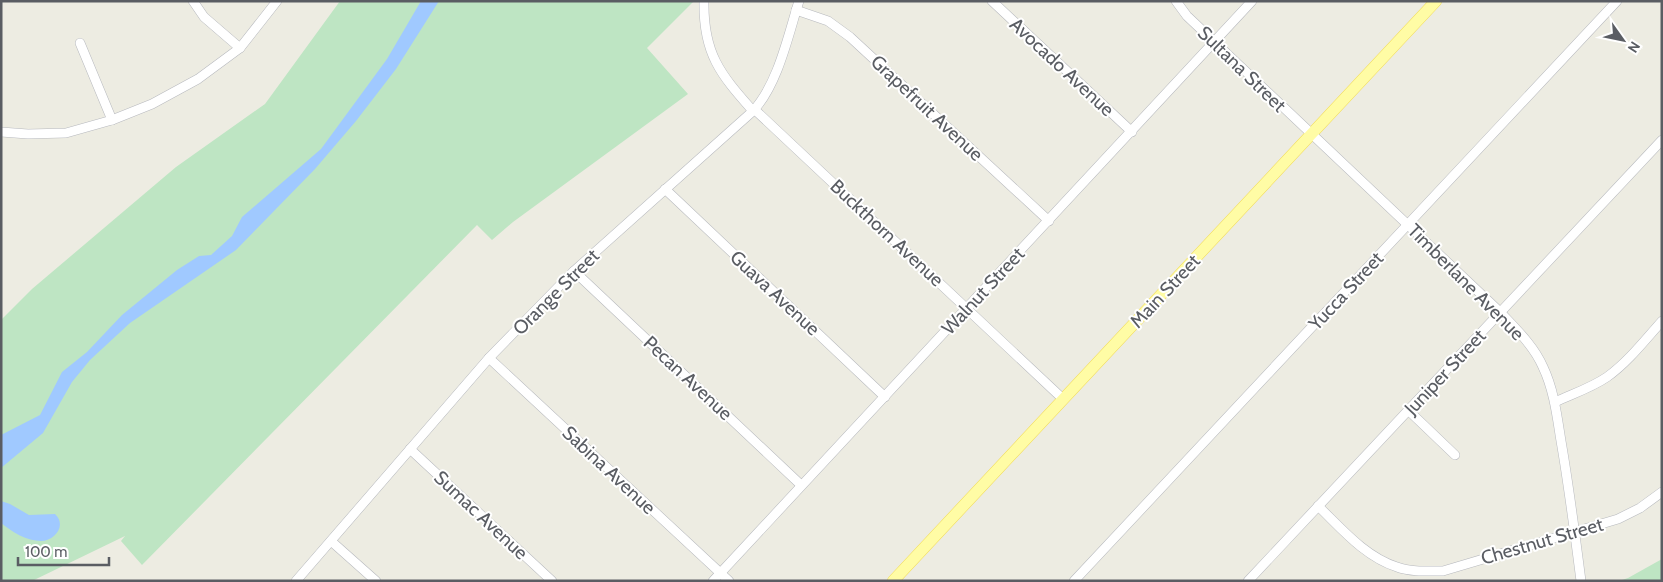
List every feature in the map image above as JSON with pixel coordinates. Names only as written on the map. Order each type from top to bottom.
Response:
[{"type":"main road","name":"Main Street","points":[[893,581],[1436,1]]},
{"type":"street","points":[[193,1],[204,18],[240,48]]},
{"type":"street","points":[[1,132],[28,134],[66,133],[112,120],[152,104],[198,80],[240,48],[277,1]]},
{"type":"street","name":"Buckthorn Avenue","points":[[704,1],[704,16],[710,53],[725,79],[753,110],[968,308],[1063,399]]},
{"type":"street","name":"Sultana Street","points":[[1176,1],[1187,16],[1311,135]]},
{"type":"street","name":"Walnut Street","points":[[713,581],[1252,1]]},
{"type":"street","name":"Yucca Street","points":[[1074,581],[1617,1]]},
{"type":"street","name":"Avocado Avenue","points":[[999,3],[1132,132]]},
{"type":"street","name":"Orange Street","points":[[296,581],[489,358],[574,271],[761,101],[772,83],[797,5]]},
{"type":"street","name":"Grapefruit Avenue","points":[[797,5],[828,21],[850,37],[1049,221]]},
{"type":"street","points":[[80,43],[112,120]]},
{"type":"street","name":"Timberlane Avenue","points":[[1311,135],[1501,313],[1521,334],[1543,365],[1550,381],[1555,402],[1581,581]]},
{"type":"street","name":"Juniper Street","points":[[1248,581],[1662,140]]},
{"type":"street","name":"Guava Avenue","points":[[665,189],[885,397]]},
{"type":"street","name":"Pecan Avenue","points":[[574,271],[801,485]]},
{"type":"street","points":[[1555,402],[1608,376],[1622,364],[1662,321]]},
{"type":"street","name":"Sabina Avenue","points":[[489,358],[730,581]]},
{"type":"street","points":[[1408,411],[1454,455]]},
{"type":"street","name":"Sumac Avenue","points":[[410,449],[552,581]]},
{"type":"street","name":"Chestnut Street","points":[[1318,506],[1353,540],[1378,559],[1397,567],[1422,572],[1443,571],[1618,519],[1640,508],[1662,492]]},
{"type":"street","points":[[331,541],[376,581]]},
{"type":"green space","points":[[340,1],[694,1],[647,48],[688,94],[513,222],[492,240],[477,225],[142,565],[121,541],[125,536],[32,581],[1,581],[1,320],[32,289],[176,167],[265,104]]},
{"type":"green space","points":[[1662,559],[1662,581],[1619,581],[1628,578]]},
{"type":"water","points":[[421,1],[439,1],[396,69],[356,121],[315,169],[236,250],[130,323],[90,360],[72,382],[43,433],[1,468],[1,435],[40,415],[62,372],[87,352],[122,315],[177,270],[199,256],[211,255],[232,236],[242,217],[321,149],[387,59]]},
{"type":"water","points":[[1,501],[29,515],[55,514],[60,523],[58,532],[51,538],[41,541],[25,538],[15,533],[1,523]]}]
